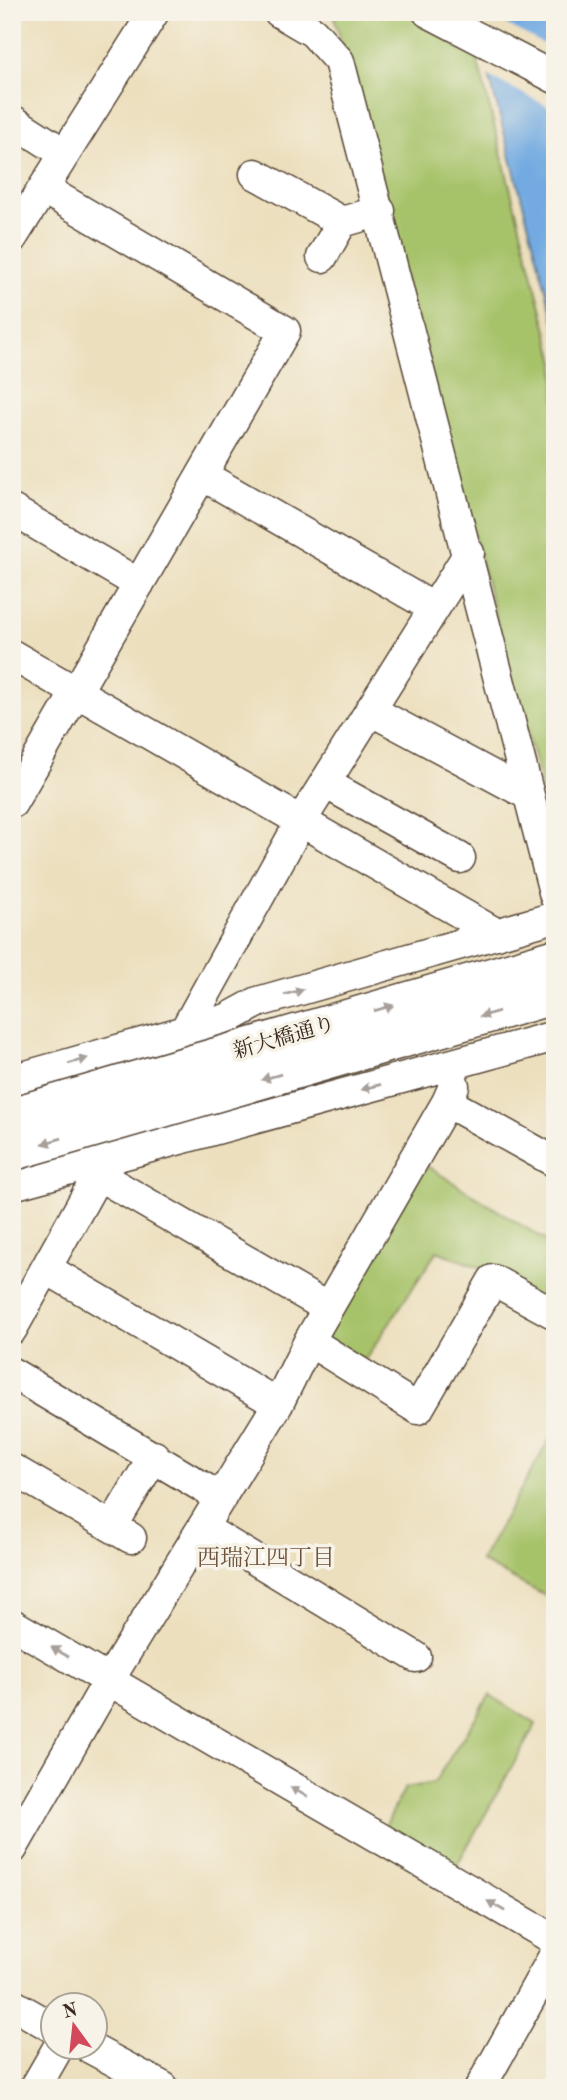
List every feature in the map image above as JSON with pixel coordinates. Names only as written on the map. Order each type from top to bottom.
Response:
[{"type":"main road","name":"新大橋通り","points":[[12,1116],[555,958]]},
{"type":"main road","name":"新大橋通り","points":[[12,1152],[555,995]]},
{"type":"street","points":[[12,238],[154,12]]},
{"type":"street","points":[[279,12],[313,32],[340,61],[555,896]]},
{"type":"street","points":[[428,12],[555,78]]},
{"type":"street","points":[[12,120],[65,154]]},
{"type":"street","points":[[255,174],[341,222],[380,211]]},
{"type":"street","points":[[12,803],[20,770],[76,692],[285,331],[44,189]]},
{"type":"street","points":[[322,257],[341,222]]},
{"type":"street","points":[[202,475],[432,607]]},
{"type":"street","points":[[12,510],[139,584]]},
{"type":"street","points":[[12,1329],[184,1031],[301,821],[468,553]]},
{"type":"street","points":[[12,655],[497,934]]},
{"type":"street","points":[[370,710],[527,794]]},
{"type":"street","points":[[326,783],[460,858]]},
{"type":"street","points":[[12,1080],[227,1019],[258,1002],[555,917]]},
{"type":"street","points":[[12,1185],[107,1165],[555,1036]]},
{"type":"street","points":[[12,1849],[109,1680],[278,1404],[309,1341],[447,1102],[454,1086],[449,1066]]},
{"type":"street","points":[[447,1102],[555,1162]]},
{"type":"street","points":[[107,1165],[328,1308]]},
{"type":"street","points":[[47,1269],[278,1404]]},
{"type":"street","points":[[309,1341],[418,1409],[493,1280],[555,1314]]},
{"type":"street","points":[[12,1373],[221,1498]]},
{"type":"street","points":[[12,1469],[122,1533],[154,1456]]},
{"type":"street","points":[[203,1528],[416,1657]]},
{"type":"street","points":[[12,1624],[555,1940]]},
{"type":"street","points":[[480,2088],[555,1954]]},
{"type":"street","points":[[12,2004],[38,2019]]},
{"type":"street","points":[[108,2058],[163,2087]]},
{"type":"street","points":[[35,2088],[50,2062]]},
{"type":"green space","points":[[333,12],[465,12],[555,362],[555,836]]},
{"type":"green space","points":[[422,1163],[555,1246],[555,1309],[501,1276],[437,1251],[365,1360],[320,1335]]},
{"type":"green space","points":[[555,1430],[555,1601],[480,1561]]},
{"type":"green space","points":[[490,1695],[536,1724],[454,1870],[383,1830],[405,1788],[434,1783]]},
{"type":"water","points":[[472,12],[555,12],[555,324]]},
{"type":"pier","points":[[469,12],[483,12],[555,50],[555,110],[485,74]]},
{"type":"district","name":"西瑞江四丁目","points":[[266,1557]]}]
